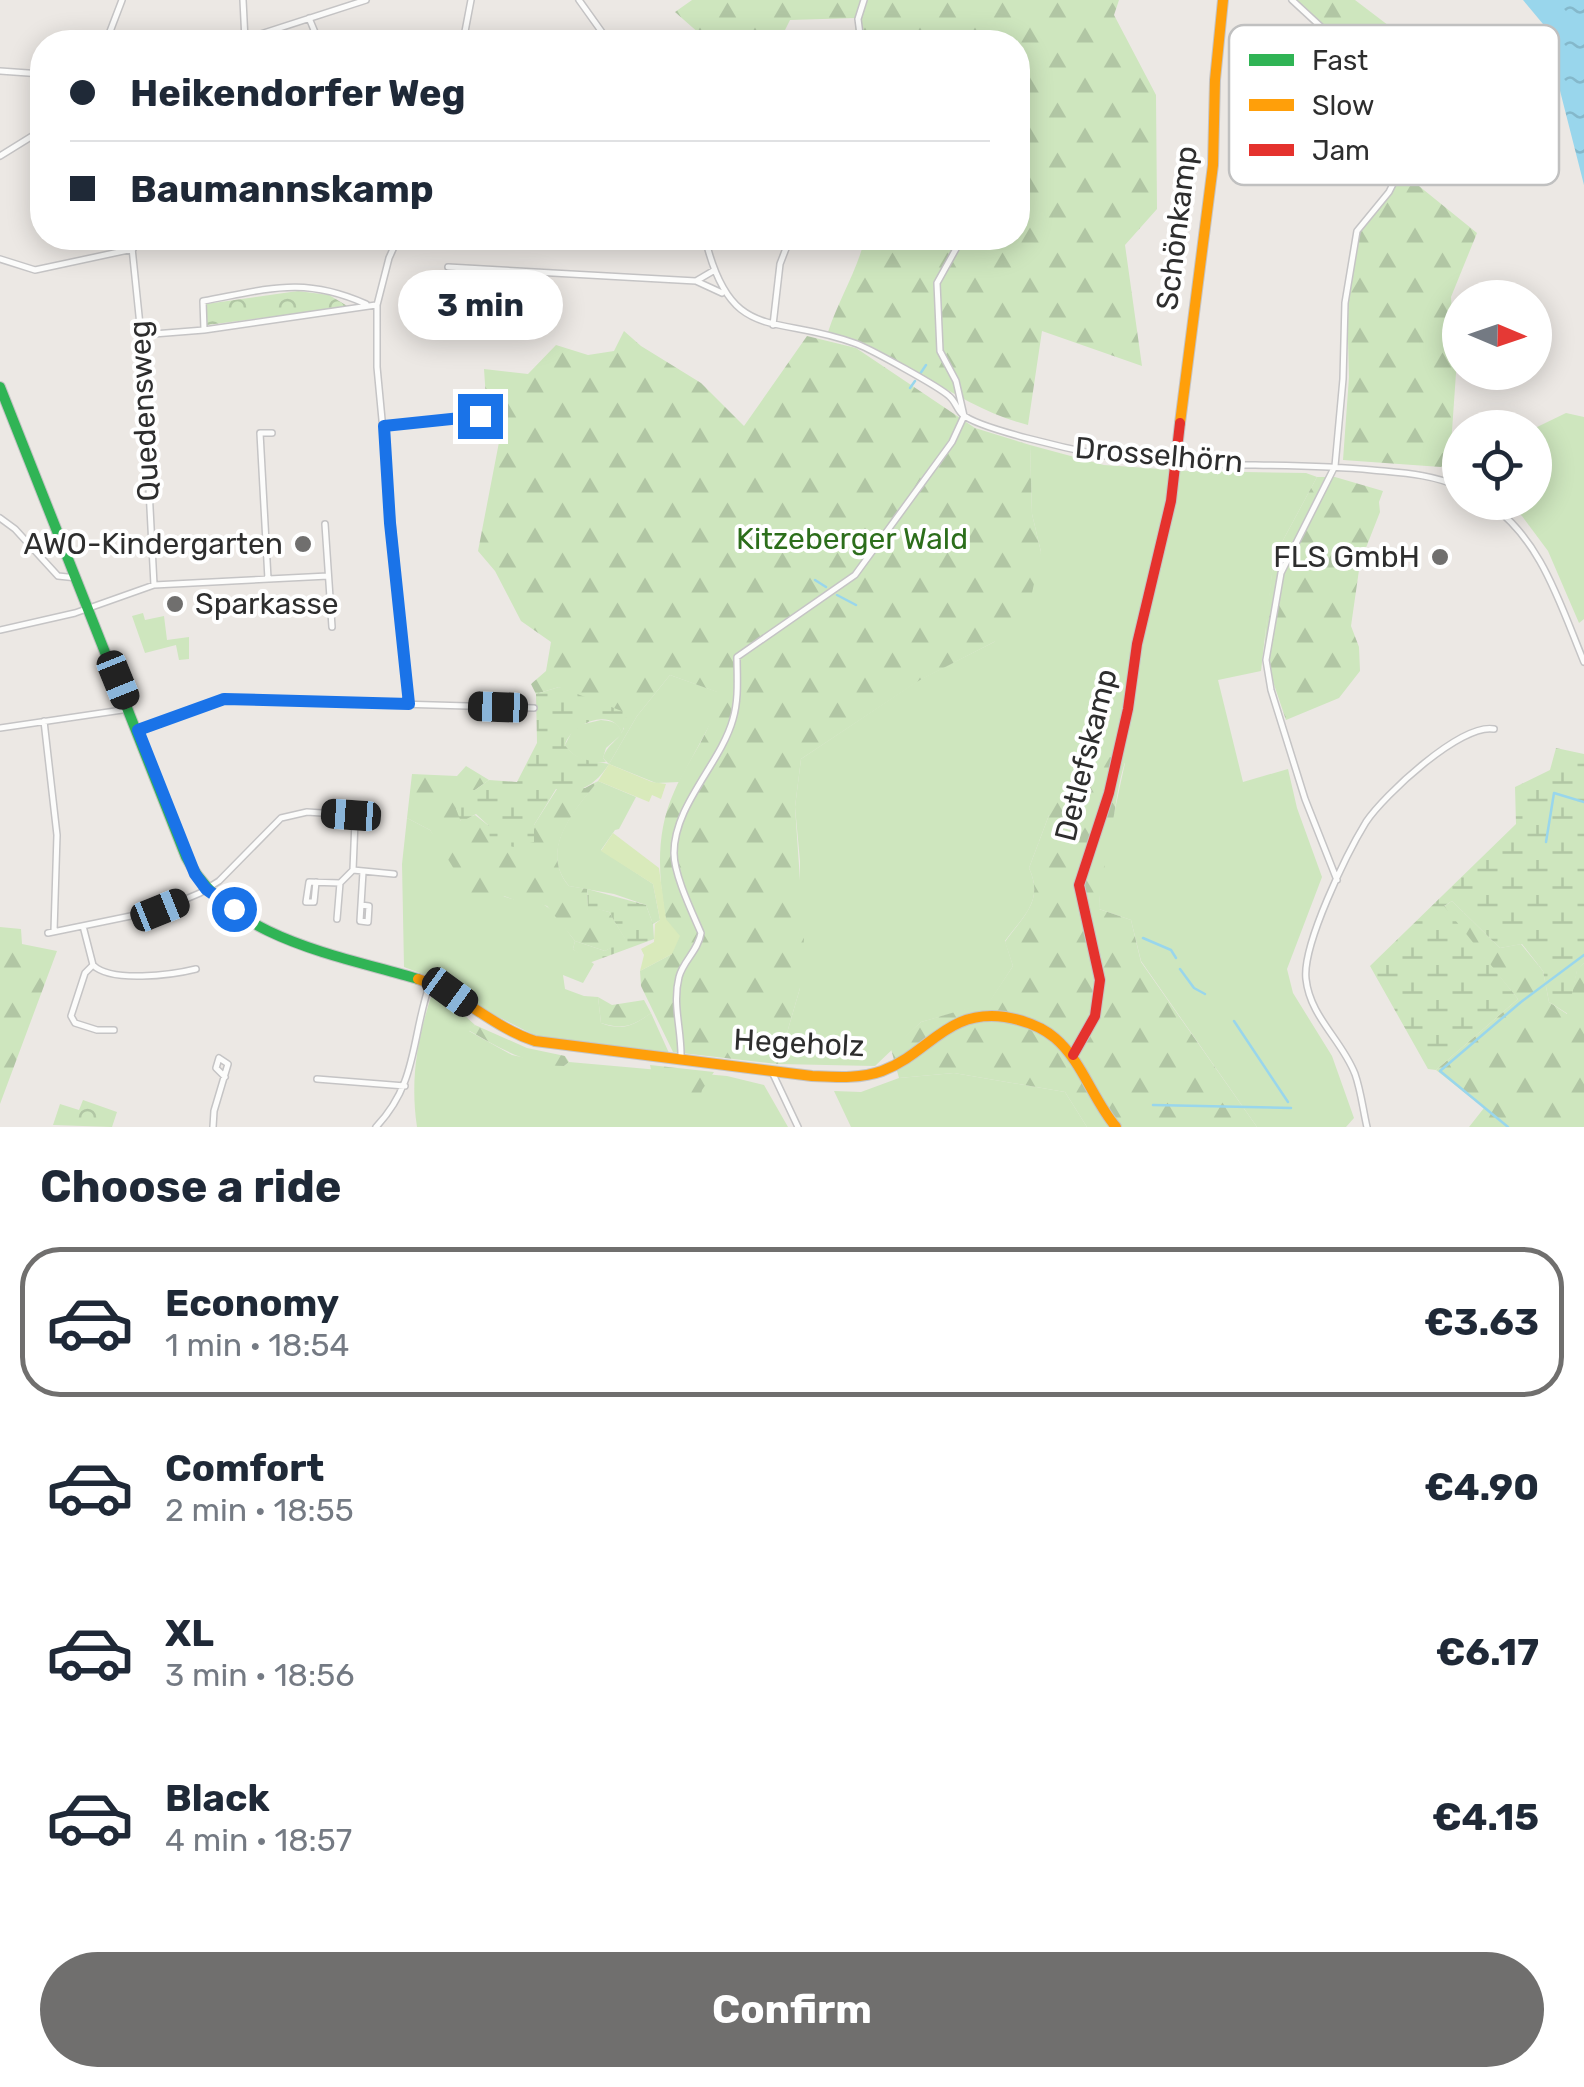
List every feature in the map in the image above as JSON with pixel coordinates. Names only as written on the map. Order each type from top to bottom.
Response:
[{"type":"street","points":[[111,30],[122,0]]},
{"type":"street","points":[[243,0],[245,30]]},
{"type":"street","points":[[335,0],[335,10]]},
{"type":"street","points":[[275,30],[366,0]]},
{"type":"street","points":[[465,30],[471,0]]},
{"type":"street","points":[[859,30],[858,19],[864,0]]},
{"type":"street","name":"Schönkamp","points":[[1176,462],[1213,165],[1216,64],[1223,0]]},
{"type":"street","points":[[1292,0],[1319,25]]},
{"type":"street","points":[[581,1],[601,30]]},
{"type":"street","points":[[309,18],[314,30]]},
{"type":"street","points":[[0,71],[30,73]]},
{"type":"street","points":[[0,156],[30,137]]},
{"type":"street","points":[[1336,880],[1305,799],[1266,660],[1280,573],[1335,466],[1345,303],[1357,230],[1392,185]]},
{"type":"street","points":[[0,259],[35,270],[128,250]]},
{"type":"street","name":"Quedensweg","points":[[133,250],[154,586]]},
{"type":"street","points":[[392,250],[373,305],[409,704]]},
{"type":"street","points":[[708,250],[724,294]]},
{"type":"street","points":[[773,324],[785,250]]},
{"type":"street","points":[[681,1059],[675,998],[680,971],[699,943],[700,934],[674,854],[678,833],[700,782],[734,717],[736,657],[855,575],[942,459],[964,416],[956,381],[940,351],[936,284],[955,250]]},
{"type":"street","points":[[448,266],[696,281],[713,271]]},
{"type":"street","name":"Drosselhörn","points":[[696,281],[724,294],[752,317],[858,344],[950,396],[964,416],[1028,439],[1101,455],[1176,462],[1335,466],[1442,478]]},
{"type":"street","points":[[204,330],[203,301],[256,292],[300,286],[334,289],[373,305]]},
{"type":"street","points":[[141,335],[204,330],[373,305]]},
{"type":"street","points":[[0,387],[186,857],[206,889]]},
{"type":"street","points":[[384,426],[480,416]]},
{"type":"street","points":[[268,579],[260,433],[272,433]]},
{"type":"street","name":"Detlefskamp","points":[[1073,1055],[1096,1016],[1100,980],[1079,885],[1112,776],[1176,462]]},
{"type":"street","points":[[0,518],[15,528],[58,576],[78,578]]},
{"type":"street","points":[[1511,520],[1546,569],[1584,662]]},
{"type":"street","points":[[325,524],[332,628]]},
{"type":"street","points":[[0,630],[75,613],[154,586],[328,576]]},
{"type":"street","points":[[138,730],[224,699],[534,708]]},
{"type":"street","points":[[0,728],[130,709]]},
{"type":"street","points":[[44,721],[57,835],[51,932],[160,910],[206,889],[231,870],[266,831],[292,814],[351,815],[355,820],[352,870],[340,882],[337,919]]},
{"type":"street","points":[[1367,1127],[1354,1072],[1311,1005],[1306,982],[1311,943],[1336,880],[1367,821],[1414,772],[1448,746],[1478,730],[1494,729]]},
{"type":"street","points":[[352,870],[394,874]]},
{"type":"street","points":[[360,905],[363,872]]},
{"type":"street","points":[[316,882],[340,882]]},
{"type":"street","name":"Hegeholz","points":[[206,889],[262,924],[339,958],[430,983],[503,1028],[539,1042],[842,1076],[873,1074],[898,1063],[937,1031],[960,1021],[1001,1016],[1036,1026],[1073,1055],[1098,1103],[1116,1127]]},
{"type":"street","points":[[83,926],[93,966],[109,975],[176,974],[196,969]]},
{"type":"street","points":[[93,966],[85,973],[71,1016],[74,1022],[86,1026],[114,1030]]},
{"type":"street","points":[[376,1127],[405,1086],[430,983]]},
{"type":"street","points":[[774,1071],[773,1078],[798,1127]]},
{"type":"street","points":[[213,1127],[224,1076]]},
{"type":"street","points":[[317,1080],[405,1086]]},
{"type":"green space","points":[[692,0],[1119,0],[1114,15],[1156,95],[1157,209],[1125,245],[1142,366],[1042,331],[1028,425],[976,405],[879,352],[828,332],[861,250],[1030,250],[1030,30],[856,30],[855,18],[790,20],[785,30],[695,30],[675,12]]},
{"type":"green space","points":[[1295,0],[1355,0],[1388,25],[1323,25]]},
{"type":"green space","points":[[1395,185],[1418,185],[1477,233],[1458,280],[1442,280],[1442,390],[1455,390],[1453,410],[1442,410],[1441,467],[1343,460],[1349,377],[1347,302],[1359,231]]},
{"type":"green space","points":[[298,291],[329,295],[349,307],[207,325],[206,304]]},
{"type":"green space","name":"Kitzeberger Wald","points":[[624,331],[701,383],[744,426],[807,336],[856,348],[975,428],[1030,445],[1032,514],[1041,552],[1030,602],[994,642],[920,680],[801,759],[795,807],[804,939],[800,988],[778,1064],[673,1052],[641,986],[640,971],[672,954],[660,872],[662,832],[674,792],[711,719],[717,692],[670,675],[637,716],[609,764],[603,758],[605,753],[624,728],[559,687],[536,694],[531,684],[546,671],[551,642],[521,621],[495,571],[478,551],[500,437],[487,414],[484,369],[528,374],[556,345],[588,355],[614,351]]},
{"type":"green space","points":[[1566,413],[1584,417],[1584,619],[1579,623],[1548,551],[1525,520],[1552,520],[1552,420]]},
{"type":"green space","points":[[1030,445],[1104,465],[1306,473],[1317,477],[1274,557],[1261,671],[1218,680],[1243,782],[1288,769],[1297,808],[1322,877],[1287,969],[1293,993],[1332,1056],[1354,1118],[1346,1127],[1257,1127],[1141,961],[1131,920],[1099,909],[1100,878],[1125,763],[1095,766],[1079,803],[1049,815],[1029,868],[1033,899],[1005,941],[1013,966],[989,1003],[921,1022],[875,1066],[778,1064],[800,988],[800,861],[795,807],[801,759],[919,680],[994,642],[1041,552],[1032,514]]},
{"type":"green space","points":[[1317,477],[1335,477],[1383,491],[1380,512],[1360,563],[1351,626],[1359,647],[1360,671],[1339,698],[1286,720],[1264,655],[1274,557]]},
{"type":"green space","points":[[143,613],[145,620],[164,616],[167,640],[189,637],[189,659],[179,660],[176,645],[145,653],[132,616]]},
{"type":"green space","points":[[670,675],[718,692],[716,713],[679,782],[656,783],[609,764],[637,716]]},
{"type":"green space","points":[[559,687],[627,713],[622,734],[618,726],[602,719],[575,730],[565,745],[579,757],[609,764],[587,786],[556,789],[534,825],[534,842],[514,847],[490,842],[489,826],[476,814],[461,822],[456,809],[460,789],[475,790],[489,780],[517,782],[537,743],[536,694]]},
{"type":"green space","points":[[601,720],[614,723],[622,734],[606,748],[606,762],[583,760],[568,750],[565,745],[575,726]]},
{"type":"green space","points":[[1556,748],[1584,754],[1584,963],[1577,971],[1568,1014],[1549,1002],[1543,971],[1522,944],[1500,948],[1452,901],[1444,906],[1518,999],[1436,1070],[1428,1069],[1370,966],[1516,824],[1515,787],[1550,770]]},
{"type":"green space","points":[[1104,755],[1125,762],[1099,909],[1131,920],[1141,962],[1257,1127],[1087,1127],[1065,1092],[954,1073],[899,1078],[891,1049],[921,1022],[989,1002],[1013,966],[1005,942],[1033,899],[1029,868],[1049,815],[1044,793],[1056,780],[1079,803]]},
{"type":"green space","points":[[609,764],[666,784],[661,799],[652,795],[649,802],[598,781]]},
{"type":"green space","points":[[466,766],[489,780],[475,790],[460,821],[475,815],[489,826],[534,825],[557,789],[585,788],[598,781],[564,830],[557,858],[569,886],[587,889],[588,906],[609,912],[626,940],[605,951],[575,941],[547,906],[536,903],[549,924],[546,930],[518,915],[522,903],[504,896],[490,912],[470,895],[430,830],[407,818],[412,774],[457,776]]},
{"type":"green space","points":[[598,781],[636,797],[619,829],[601,850],[653,884],[660,920],[653,924],[646,905],[614,894],[569,886],[560,872],[558,844],[563,831]]},
{"type":"green space","points":[[407,818],[430,830],[490,911],[503,896],[541,903],[552,912],[575,941],[573,949],[594,964],[583,983],[563,975],[565,989],[598,997],[601,1023],[615,1027],[627,1026],[651,1013],[669,1053],[538,1037],[481,1008],[459,988],[404,967],[402,864]]},
{"type":"green space","points":[[613,833],[659,868],[666,919],[680,936],[672,954],[640,971],[644,955],[641,949],[654,942],[655,924],[660,920],[653,884],[601,851]]},
{"type":"green space","points":[[587,889],[646,905],[654,939],[589,963],[573,949],[575,941],[605,951],[625,939],[609,912],[588,907]]},
{"type":"green space","points":[[1452,901],[1500,948],[1521,944],[1543,971],[1549,1002],[1567,1014],[1577,970],[1584,963],[1584,1127],[1469,1127],[1484,1108],[1436,1070],[1518,999],[1443,907]]},
{"type":"green space","points":[[0,927],[21,929],[22,944],[57,951],[0,1104]]},
{"type":"green space","points":[[432,994],[452,1004],[475,1025],[469,1031],[512,1055],[564,1066],[569,1062],[727,1076],[764,1085],[788,1127],[417,1127],[416,1060]]},
{"type":"green space","points":[[598,997],[612,1005],[644,1000],[651,1013],[628,1025],[601,1023]]},
{"type":"green space","points":[[475,1025],[527,1048],[565,1056],[569,1062],[564,1066],[551,1065],[514,1054],[468,1030]]},
{"type":"green space","points":[[650,1065],[714,1072],[702,1090],[696,1113],[685,1116],[672,1081],[653,1078]]},
{"type":"green space","points":[[954,1073],[1065,1092],[1087,1127],[851,1127],[834,1091],[861,1092],[899,1078]]},
{"type":"green space","points":[[83,1100],[117,1112],[112,1127],[53,1125],[60,1104],[79,1110]]},
{"type":"water","points":[[1523,0],[1584,0],[1584,185],[1559,87],[1559,25],[1543,24]]},
{"type":"waterway","points":[[920,374],[926,365]]},
{"type":"waterway","points":[[910,388],[915,381]]},
{"type":"waterway","points":[[815,580],[826,587]]},
{"type":"waterway","points":[[837,595],[856,605]]},
{"type":"waterway","points":[[1546,842],[1554,793],[1584,802]]},
{"type":"waterway","points":[[1143,938],[1171,950],[1176,958]]},
{"type":"waterway","points":[[1508,1127],[1440,1071],[1584,955]]},
{"type":"waterway","points":[[1180,969],[1194,988],[1205,994]]},
{"type":"waterway","points":[[1234,1021],[1288,1102]]},
{"type":"waterway","points":[[1153,1105],[1291,1108]]},
{"type":"traffic: fast","points":[[0,387],[186,857],[205,885],[229,907],[288,940],[418,979]]},
{"type":"traffic: slow","points":[[1180,423],[1213,165],[1215,80],[1223,0]]},
{"type":"traffic: slow","points":[[418,979],[535,1041],[812,1076],[874,1074],[899,1063],[953,1026],[985,1016],[1012,1018],[1044,1030],[1064,1047],[1116,1127]]},
{"type":"traffic: jam","points":[[1073,1055],[1095,1016],[1100,980],[1079,885],[1109,793],[1128,709],[1137,644],[1171,501],[1180,423]]},
{"type":"place","name":"AWO-Kindergarten","points":[[303,544]]},
{"type":"place","name":"FLS GmbH","points":[[1440,557]]},
{"type":"place","name":"Sparkasse","points":[[175,604]]},
{"type":"route","points":[[234,909],[206,889],[195,874],[138,730],[224,699],[409,704],[384,426],[480,416]]}]
